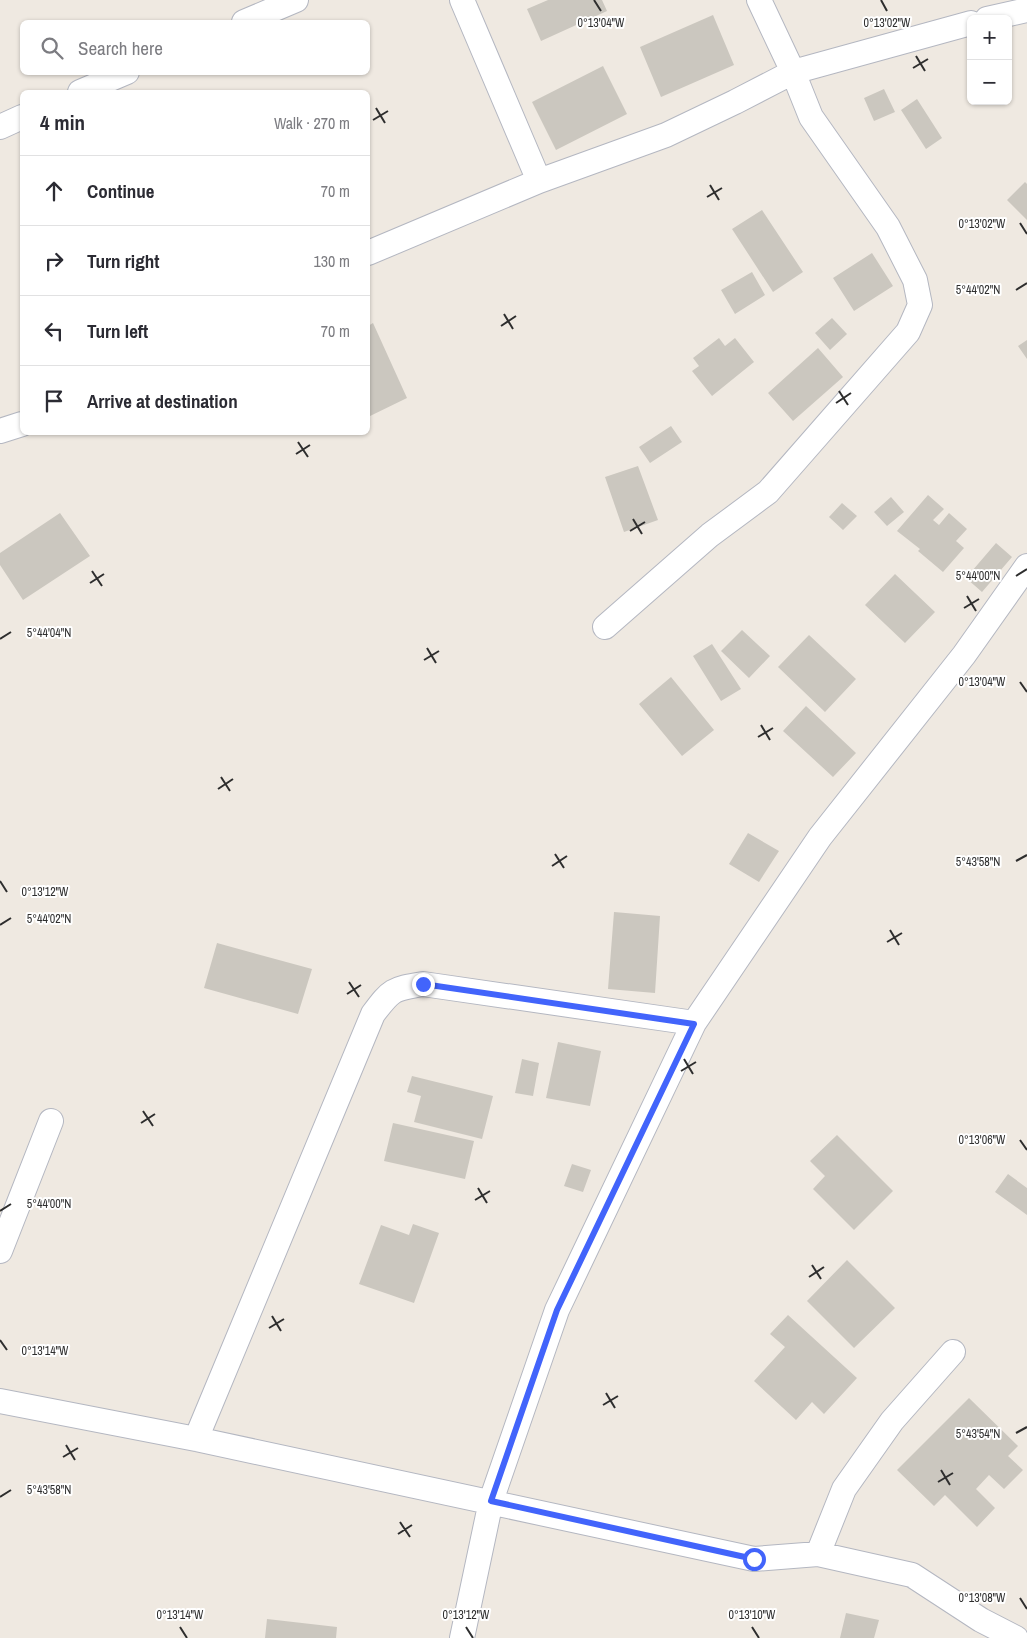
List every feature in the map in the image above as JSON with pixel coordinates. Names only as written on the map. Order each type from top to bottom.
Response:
[{"type":"street","points":[[249,20],[296,0]]},
{"type":"street","points":[[462,0],[539,181]]},
{"type":"street","points":[[605,627],[710,535],[768,492],[908,332],[920,305],[914,280],[888,227],[811,117],[793,72],[759,0]]},
{"type":"street","points":[[1005,15],[1027,10]]},
{"type":"street","points":[[370,252],[539,181],[666,135],[793,72],[967,24]]},
{"type":"street","points":[[85,90],[120,75]]},
{"type":"street","points":[[0,127],[20,118]]},
{"type":"street","points":[[0,431],[20,425]]},
{"type":"street","points":[[462,1638],[491,1501],[557,1310],[694,1024],[820,837],[964,655],[1027,566]]},
{"type":"street","points":[[196,1439],[373,1014],[388,994],[401,988],[423,984],[694,1024]]},
{"type":"street","points":[[0,1251],[51,1121]]},
{"type":"street","points":[[818,1554],[844,1489],[892,1422],[953,1352]]},
{"type":"street","points":[[0,1401],[196,1439],[754,1559],[818,1554],[912,1575],[981,1620],[1016,1638]]},
{"type":"building","points":[[548,0],[602,0],[607,11],[541,41],[527,9]]},
{"type":"building","points":[[713,15],[734,65],[661,97],[640,47]]},
{"type":"building","points":[[603,66],[627,114],[556,150],[532,102]]},
{"type":"building","points":[[884,89],[895,112],[874,121],[864,98]]},
{"type":"building","points":[[917,99],[942,138],[926,149],[901,110]]},
{"type":"building","points":[[1025,182],[1027,184],[1027,220],[1007,200]]},
{"type":"building","points":[[762,210],[803,272],[773,292],[732,229]]},
{"type":"building","points":[[872,253],[893,286],[854,311],[833,278]]},
{"type":"building","points":[[752,272],[765,295],[735,314],[721,290]]},
{"type":"building","points":[[832,318],[847,334],[830,350],[815,333]]},
{"type":"building","points":[[373,323],[407,398],[370,416],[370,325]]},
{"type":"building","points":[[719,338],[725,346],[735,338],[754,362],[712,396],[692,371],[699,366],[693,358]]},
{"type":"building","points":[[1027,340],[1027,359],[1018,346]]},
{"type":"building","points":[[818,348],[843,377],[793,421],[768,393]]},
{"type":"building","points":[[671,426],[682,442],[650,463],[639,447]]},
{"type":"building","points":[[638,466],[658,520],[624,532],[605,477]]},
{"type":"building","points":[[928,495],[944,509],[933,520],[939,525],[949,513],[967,529],[956,541],[964,548],[943,572],[918,551],[920,549],[897,531]]},
{"type":"building","points":[[891,497],[904,512],[887,526],[874,512]]},
{"type":"building","points":[[842,503],[857,516],[843,530],[829,517]]},
{"type":"building","points":[[60,513],[90,556],[23,600],[0,565],[0,553]]},
{"type":"building","points":[[996,543],[1012,557],[982,592],[966,578]]},
{"type":"building","points":[[895,574],[935,612],[905,643],[865,605]]},
{"type":"building","points":[[742,630],[770,656],[749,678],[721,651]]},
{"type":"building","points":[[809,635],[856,679],[825,712],[778,667]]},
{"type":"building","points":[[712,644],[741,689],[721,701],[693,656]]},
{"type":"building","points":[[671,677],[714,730],[682,756],[639,704]]},
{"type":"building","points":[[806,706],[856,753],[833,777],[783,731]]},
{"type":"building","points":[[748,833],[779,851],[759,882],[729,864]]},
{"type":"building","points":[[614,912],[660,916],[655,993],[608,989]]},
{"type":"building","points":[[217,943],[312,969],[298,1014],[204,988]]},
{"type":"building","points":[[558,1042],[601,1051],[590,1106],[546,1098]]},
{"type":"building","points":[[522,1059],[539,1063],[533,1096],[515,1093]]},
{"type":"building","points":[[412,1076],[493,1096],[482,1139],[414,1122],[421,1096],[407,1092]]},
{"type":"building","points":[[393,1123],[474,1141],[465,1179],[384,1161]]},
{"type":"building","points":[[837,1135],[893,1191],[854,1230],[813,1189],[825,1176],[810,1161]]},
{"type":"building","points":[[572,1164],[591,1170],[583,1192],[564,1186]]},
{"type":"building","points":[[1008,1174],[1027,1188],[1027,1215],[995,1192]]},
{"type":"building","points":[[413,1224],[439,1233],[414,1303],[359,1284],[381,1225],[409,1235]]},
{"type":"building","points":[[847,1260],[895,1308],[854,1348],[807,1301]]},
{"type":"building","points":[[788,1315],[857,1378],[824,1414],[812,1402],[796,1420],[754,1381],[785,1347],[770,1334]]},
{"type":"building","points":[[969,1398],[1018,1446],[1008,1456],[1023,1470],[1004,1489],[989,1475],[976,1489],[995,1508],[977,1527],[945,1495],[934,1506],[897,1470]]},
{"type":"building","points":[[846,1613],[879,1620],[874,1638],[840,1638]]},
{"type":"building","points":[[267,1619],[337,1627],[336,1638],[265,1638]]},
{"type":"route","points":[[423,984],[694,1024],[557,1310],[491,1501],[754,1559]]}]
